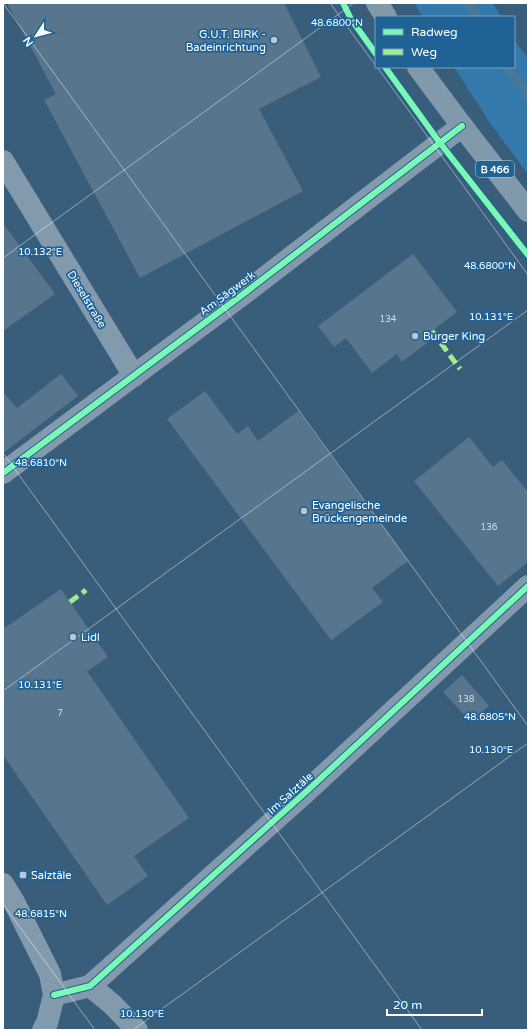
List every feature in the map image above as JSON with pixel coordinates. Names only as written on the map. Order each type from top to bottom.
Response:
[{"type":"main road","points":[[377,3],[385,16]]},
{"type":"main road","name":"B 466","points":[[419,68],[528,211]]},
{"type":"street","name":"Am Sägwerk","points":[[3,474],[462,126]]},
{"type":"street","name":"Dieselstraße","points":[[3,161],[134,376]]},
{"type":"street","name":"Im Salztäle","points":[[54,995],[90,986],[308,790],[528,586]]},
{"type":"street","points":[[3,884],[14,902],[50,974],[54,995],[47,1024],[43,1030]]},
{"type":"street","points":[[90,986],[113,1004],[137,1030]]},
{"type":"shaded area","points":[[414,3],[493,3],[500,16],[422,16]]},
{"type":"shaded area","points":[[515,41],[528,58],[528,174],[490,123],[455,68],[515,68]]},
{"type":"building","points":[[7,3],[284,3],[321,77],[259,109],[303,191],[140,278],[44,100],[56,94]]},
{"type":"building","points":[[3,223],[55,294],[3,331]]},
{"type":"building","points":[[413,254],[457,312],[424,337],[428,342],[402,362],[397,354],[372,373],[346,338],[334,347],[318,326]]},
{"type":"building","points":[[61,374],[78,396],[3,453],[3,392],[17,408]]},
{"type":"building","name":"Evangelische Brückengemeinde","points":[[205,391],[237,434],[248,426],[258,441],[298,411],[408,561],[372,588],[383,602],[331,640],[167,419]]},
{"type":"building","points":[[469,437],[493,467],[502,460],[528,492],[528,562],[498,586],[414,481]]},
{"type":"building","points":[[61,589],[108,657],[87,671],[189,818],[134,856],[148,876],[107,905],[3,755],[3,629]]},
{"type":"building","points":[[462,675],[489,706],[471,722],[443,692]]},
{"type":"waterway","points":[[468,3],[476,16]]},
{"type":"waterway","points":[[508,68],[528,95]]},
{"type":"marked path","points":[[432,331],[460,369]]},
{"type":"marked path","points":[[70,602],[86,590]]},
{"type":"cycle path","points":[[343,3],[351,19],[375,53]]},
{"type":"cycle path","points":[[386,68],[440,143],[528,255]]},
{"type":"cycle path","points":[[3,473],[242,295],[462,126]]},
{"type":"cycle path","points":[[54,995],[90,986],[308,790],[528,586]]},
{"type":"place","name":"G.U.T. BIRK - Badeinrichtung","points":[[274,40]]},
{"type":"place","name":"Burger King","points":[[415,336]]},
{"type":"place","name":"Evangelische Brückengemeinde","points":[[304,511]]},
{"type":"place","name":"Lidl","points":[[73,637]]},
{"type":"place","name":"Salztäle","points":[[23,875]]}]
